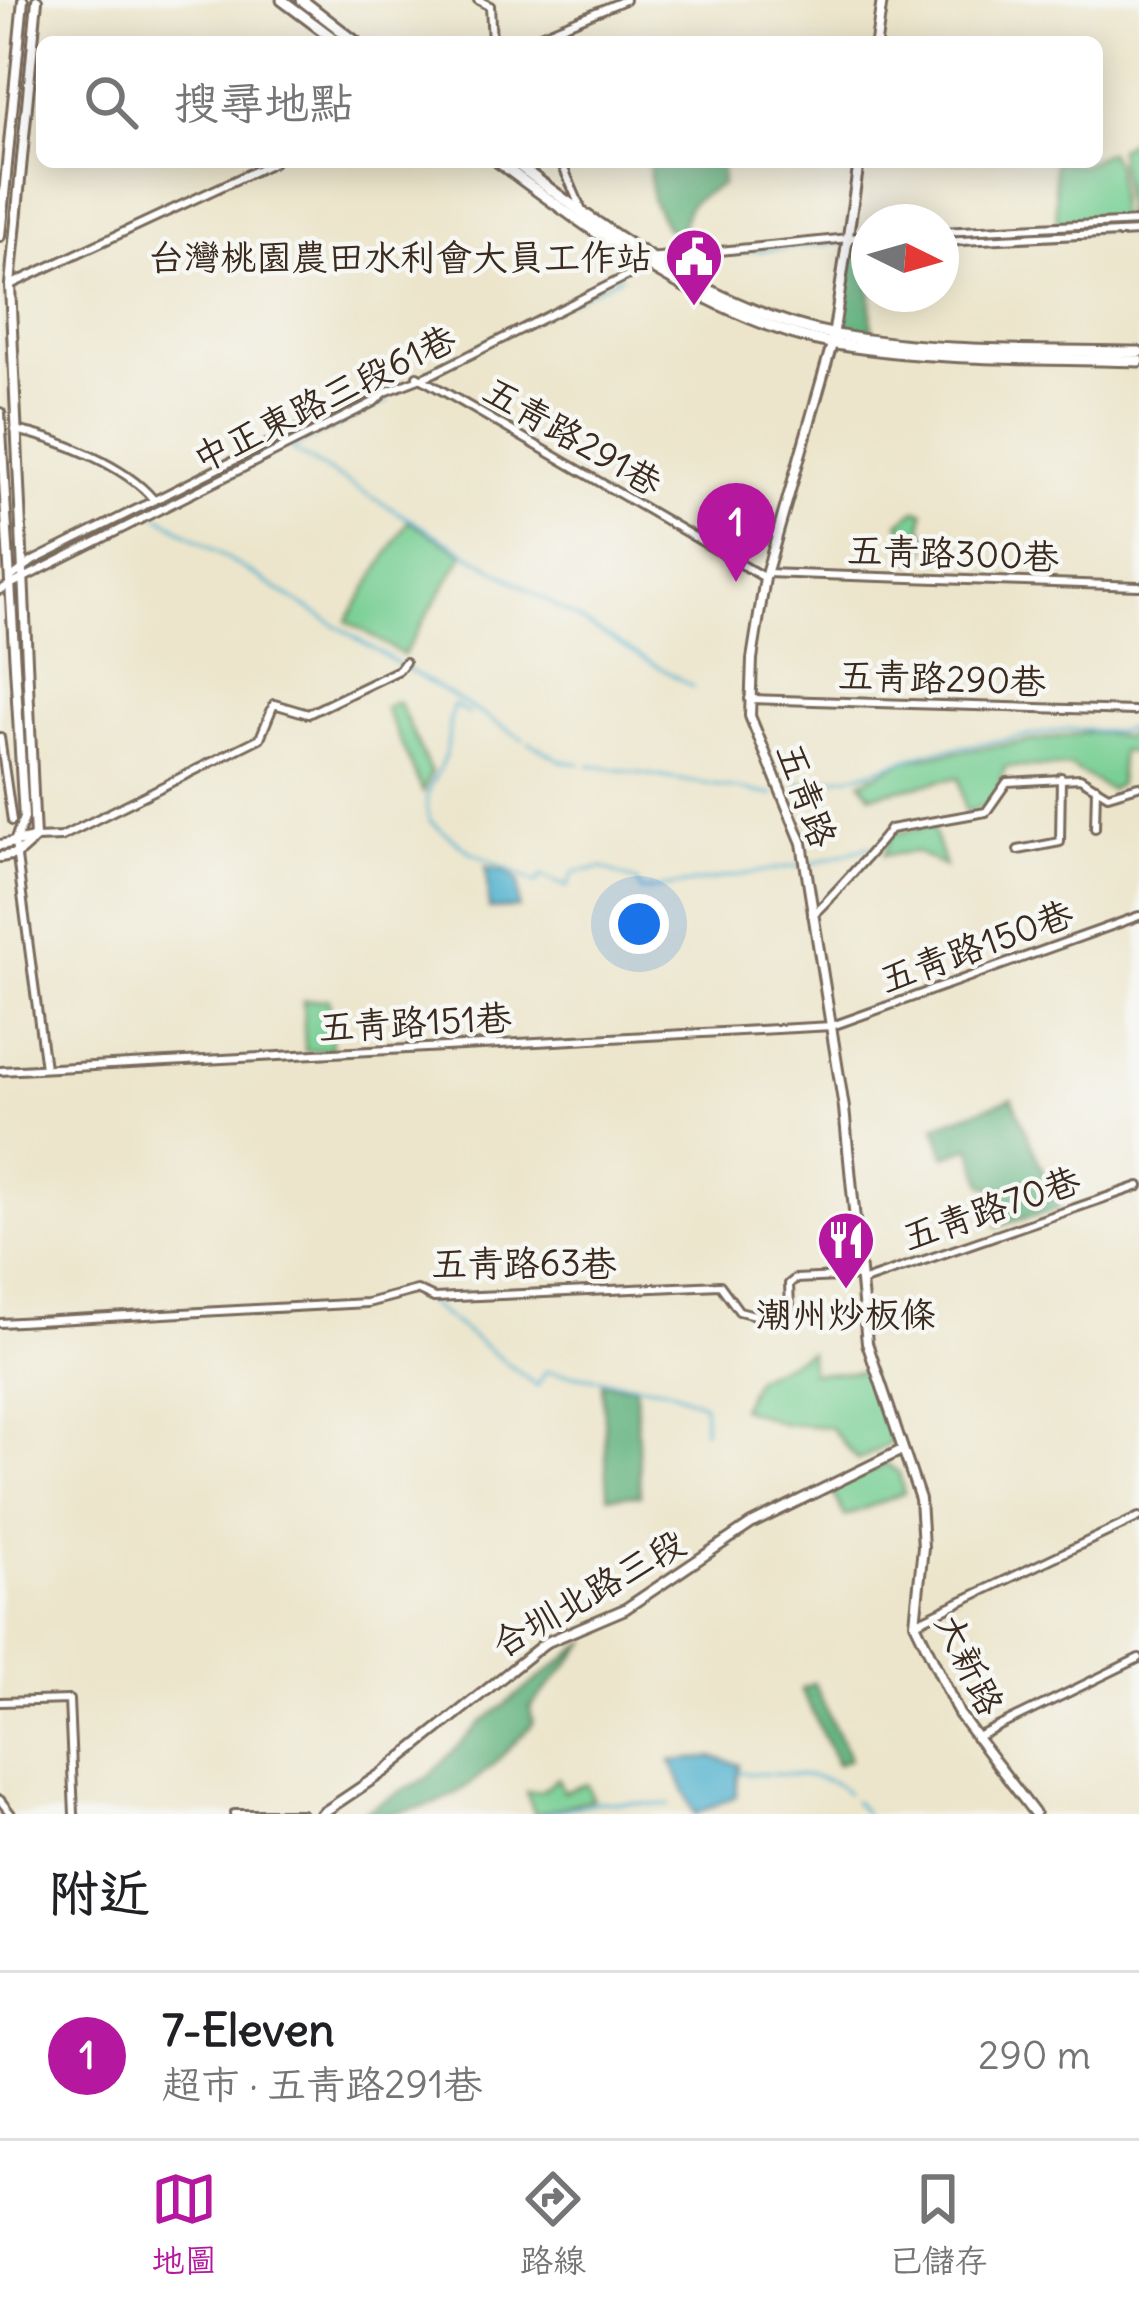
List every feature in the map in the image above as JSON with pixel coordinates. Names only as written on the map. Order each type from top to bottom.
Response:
[{"type":"main road","points":[[283,0],[330,36]]},
{"type":"main road","points":[[302,0],[348,36]]},
{"type":"main road","points":[[507,168],[646,260],[833,339],[1139,356]]},
{"type":"main road","points":[[522,168],[646,260]]},
{"type":"street","points":[[0,236],[23,0]]},
{"type":"street","points":[[35,838],[10,285],[37,0]]},
{"type":"street","points":[[478,0],[492,3],[492,36]]},
{"type":"street","points":[[538,36],[625,0]]},
{"type":"street","points":[[877,36],[882,0]]},
{"type":"street","points":[[10,285],[261,168]]},
{"type":"street","points":[[563,168],[583,212]]},
{"type":"street","name":"五青路","points":[[858,168],[833,339],[765,576],[749,699],[755,733],[802,843],[832,1026],[867,1343],[902,1450]]},
{"type":"street","points":[[959,231],[1139,222]]},
{"type":"street","points":[[959,241],[1139,232]]},
{"type":"street","points":[[646,260],[849,236]]},
{"type":"street","name":"中正東路三段61巷","points":[[23,572],[641,269],[646,260]]},
{"type":"street","points":[[0,277],[10,285]]},
{"type":"street","name":"五青路291巷","points":[[417,376],[765,576]]},
{"type":"street","points":[[6,585],[153,499],[371,392],[385,392]]},
{"type":"street","points":[[0,413],[3,549],[24,818],[15,842],[45,1068]]},
{"type":"street","points":[[0,427],[45,436],[119,470],[153,499]]},
{"type":"street","name":"五青路300巷","points":[[765,576],[1139,586]]},
{"type":"street","points":[[0,844],[62,837],[260,738],[274,704],[308,714],[399,670],[405,662]]},
{"type":"street","name":"五青路290巷","points":[[749,699],[1134,712]]},
{"type":"street","points":[[0,737],[12,821]]},
{"type":"street","points":[[1018,850],[1060,842],[1061,777]]},
{"type":"street","points":[[812,915],[851,868],[878,852],[890,830],[986,812],[993,809],[1006,782],[1080,778],[1108,795],[1138,786]]},
{"type":"street","points":[[1095,828],[1096,788]]},
{"type":"street","points":[[0,856],[17,854],[35,838]]},
{"type":"street","name":"五青路150巷","points":[[832,1026],[1139,916]]},
{"type":"street","name":"五青路151巷","points":[[0,1071],[832,1026]]},
{"type":"street","name":"五青路70巷","points":[[861,1279],[1139,1186]]},
{"type":"street","name":"五青路63巷","points":[[0,1323],[367,1303],[416,1290],[434,1298],[720,1285],[739,1311],[766,1318],[790,1308],[789,1283],[795,1279],[861,1279]]},
{"type":"street","name":"大新路","points":[[902,1450],[920,1498],[924,1528],[915,1623],[975,1738],[1035,1814]]},
{"type":"street","name":"合圳北路三段","points":[[321,1814],[385,1772],[544,1642],[625,1609],[752,1524],[902,1450]]},
{"type":"street","points":[[915,1623],[1139,1517]]},
{"type":"street","points":[[975,1738],[1139,1658]]},
{"type":"street","points":[[0,1702],[69,1700],[74,1814]]},
{"type":"street","points":[[0,1800],[11,1814]]},
{"type":"street","points":[[234,1814],[302,1814]]},
{"type":"green space","points":[[1139,137],[1139,218],[1126,219],[1118,148]]},
{"type":"green space","points":[[1108,152],[1116,164],[1119,220],[1057,222],[1054,168],[1103,168],[1103,154]]},
{"type":"green space","points":[[649,168],[721,168],[722,185],[694,201],[682,231],[667,229],[652,200]]},
{"type":"green space","points":[[851,246],[851,312],[871,312],[872,331],[839,325]]},
{"type":"green space","points":[[916,510],[924,512],[922,529],[930,539],[919,561],[909,560],[910,544],[899,523]]},
{"type":"green space","points":[[408,521],[464,554],[403,655],[347,621]]},
{"type":"green space","points":[[398,701],[431,773],[423,792],[385,708]]},
{"type":"green space","points":[[1139,727],[1139,783],[1136,753],[1121,751],[1119,784],[1109,790],[1071,767],[1005,767],[994,803],[965,812],[959,777],[871,795],[861,782],[906,760],[1093,732],[1125,737]]},
{"type":"green space","points":[[932,826],[945,867],[916,852],[884,855],[892,834]]},
{"type":"green space","points":[[329,999],[332,1049],[305,1051],[303,1001]]},
{"type":"green space","points":[[1012,1098],[1059,1209],[997,1226],[1005,1203],[1001,1191],[984,1185],[971,1147],[945,1156],[935,1126]]},
{"type":"green space","points":[[810,1352],[811,1373],[866,1372],[891,1443],[858,1460],[830,1427],[784,1424],[740,1408],[756,1377]]},
{"type":"green space","points":[[602,1383],[636,1387],[640,1495],[608,1496]]},
{"type":"green space","points":[[887,1464],[899,1473],[904,1493],[845,1516],[831,1489]]},
{"type":"green space","points":[[589,1640],[530,1708],[533,1724],[476,1780],[417,1809],[360,1814],[428,1777],[481,1723]]},
{"type":"green space","points":[[814,1683],[850,1759],[837,1764],[801,1689]]},
{"type":"green space","points":[[558,1778],[563,1792],[587,1784],[593,1799],[535,1814],[526,1792],[541,1791]]},
{"type":"water","points":[[486,867],[505,871],[518,881],[519,908],[489,909]]},
{"type":"water","points":[[713,1757],[739,1764],[736,1796],[695,1814],[671,1761]]},
{"type":"waterway","points":[[1003,234],[1139,228]]},
{"type":"waterway","points":[[959,236],[990,235]]},
{"type":"waterway","points":[[714,254],[841,243]]},
{"type":"waterway","points":[[429,371],[621,276]]},
{"type":"waterway","points":[[37,563],[370,399]]},
{"type":"waterway","points":[[388,401],[291,449],[693,687]]},
{"type":"waterway","points":[[157,515],[400,665]]},
{"type":"waterway","points":[[407,669],[523,739]]},
{"type":"waterway","points":[[469,714],[454,705],[447,749],[428,793],[430,821],[469,851],[536,883],[542,876],[567,887],[574,872],[602,868],[636,881],[641,891],[814,863],[871,846]]},
{"type":"waterway","points":[[798,784],[862,774],[930,752],[1069,729],[1115,732],[1139,725]]},
{"type":"waterway","points":[[529,742],[562,761],[580,764]]},
{"type":"waterway","points":[[589,765],[774,795]]},
{"type":"waterway","points":[[422,1299],[537,1386],[546,1371],[667,1389],[704,1404],[704,1431]]},
{"type":"waterway","points":[[740,1773],[811,1776],[847,1793]]},
{"type":"waterway","points":[[854,1801],[865,1814]]},
{"type":"waterway","points":[[542,1814],[599,1802],[670,1805]]},
{"type":"place","name":"台灣桃園農田水利會大員工作站","points":[[694,308]]},
{"type":"place","name":"7-Eleven","points":[[736,582]]},
{"type":"place","name":"潮州炒板條","points":[[846,1291]]}]
